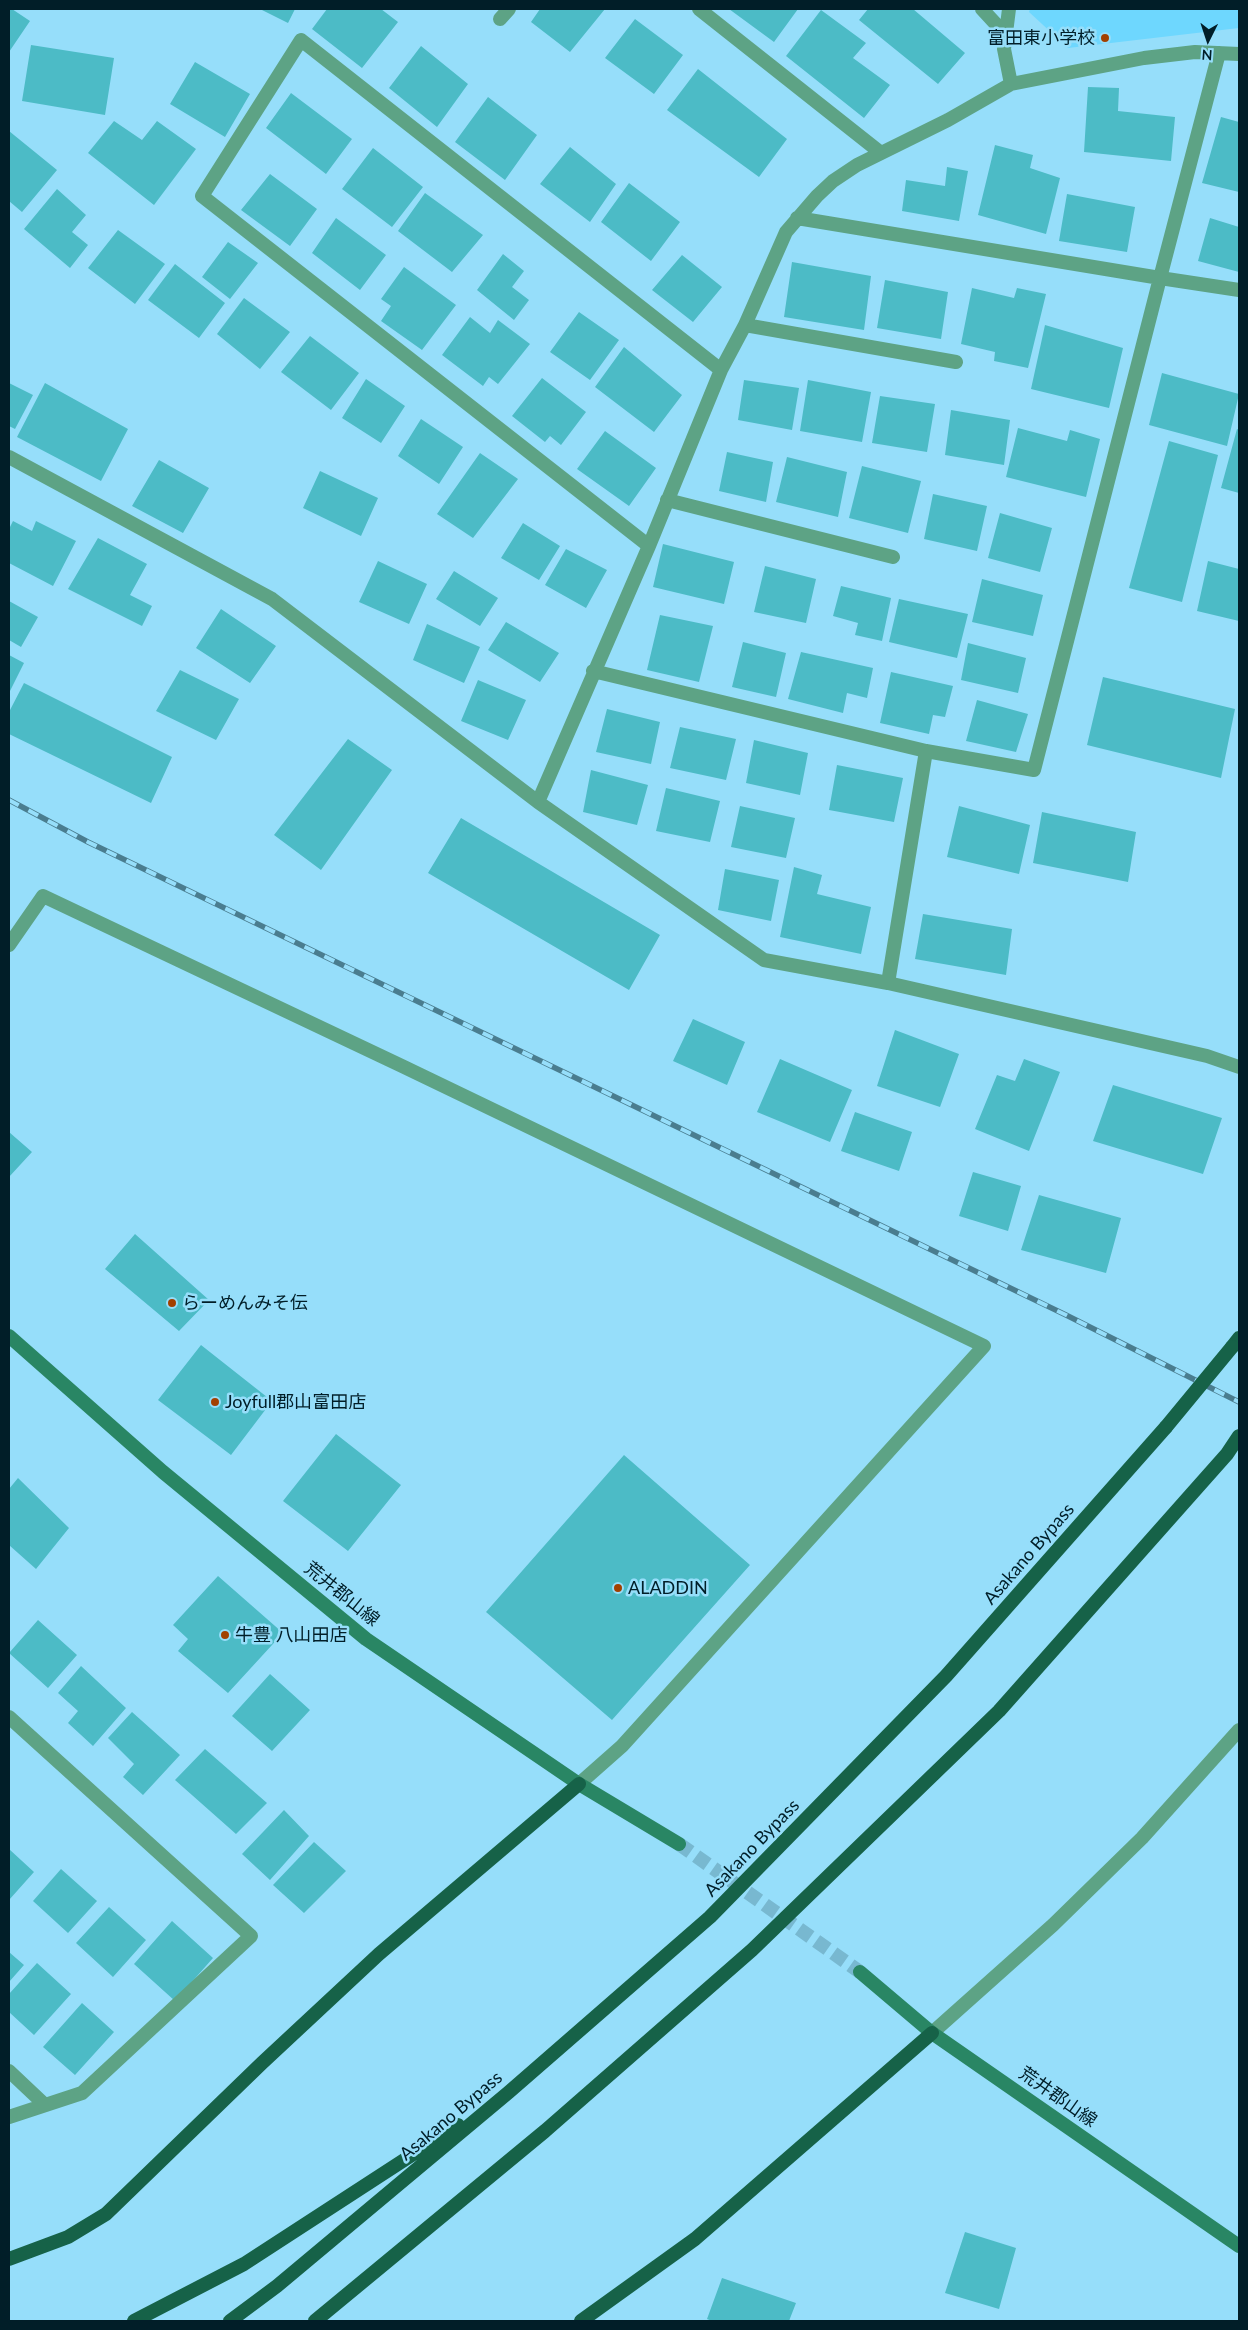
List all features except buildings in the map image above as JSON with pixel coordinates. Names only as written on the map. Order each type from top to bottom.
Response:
[{"type":"highway","name":"Asakano Bypass","points":[[230,2321],[277,2286],[509,2092],[710,1917],[946,1676],[1166,1427],[1235,1342]]},
{"type":"highway","points":[[316,2321],[545,2131],[752,1950],[999,1711],[1226,1454],[1239,1436]]},
{"type":"highway","points":[[9,2259],[68,2237],[106,2214],[262,2063],[379,1954],[579,1784]]},
{"type":"highway","points":[[581,2321],[695,2239],[932,2033]]},
{"type":"highway","points":[[134,2321],[244,2264],[509,2092]]},
{"type":"main road","name":"荒井郡山線","points":[[9,1336],[163,1472],[366,1639],[579,1784],[679,1844]]},
{"type":"main road","name":"荒井郡山線","points":[[860,1972],[932,2033],[1239,2246]]},
{"type":"street","points":[[699,9],[881,153]]},
{"type":"street","points":[[982,9],[1006,34]]},
{"type":"street","points":[[1009,9],[1004,49],[1011,84]]},
{"type":"street","points":[[649,546],[202,196],[301,40],[721,370]]},
{"type":"street","points":[[538,802],[593,671],[649,546],[721,370],[745,325],[786,232],[797,218],[832,181],[856,165],[948,120],[1011,84],[1144,58],[1195,52],[1239,54]]},
{"type":"street","points":[[593,671],[926,751],[1034,770],[1219,53]]},
{"type":"street","points":[[797,218],[1239,290]]},
{"type":"street","points":[[745,325],[956,362]]},
{"type":"street","points":[[9,457],[272,599],[538,802],[764,960],[888,983],[1207,1056],[1239,1067]]},
{"type":"street","points":[[667,500],[893,557]]},
{"type":"street","points":[[888,983],[926,751]]},
{"type":"street","points":[[9,945],[43,896],[402,1066],[984,1346],[622,1746],[579,1784]]},
{"type":"street","points":[[9,1717],[251,1936],[82,2093],[9,2117]]},
{"type":"street","points":[[932,2033],[1053,1924],[1142,1838],[1239,1730]]},
{"type":"street","points":[[9,2071],[44,2104]]},
{"type":"shaded area","name":"富田東小学校","points":[[1030,9],[1239,9],[1239,28],[1068,48],[1029,12]]},
{"type":"tunnel","points":[[679,1844],[860,1972]]},
{"type":"railway","points":[[9,800],[88,842],[1066,1315],[1239,1402]]},
{"type":"place","name":"富田東小学校","points":[[1105,38]]},
{"type":"place","name":"らーめんみそ伝","points":[[172,1303]]},
{"type":"place","name":"Joyfull郡山富田店","points":[[215,1402]]},
{"type":"place","name":"ALADDIN","points":[[618,1588]]},
{"type":"place","name":"牛豊 八山田店","points":[[225,1635]]}]
